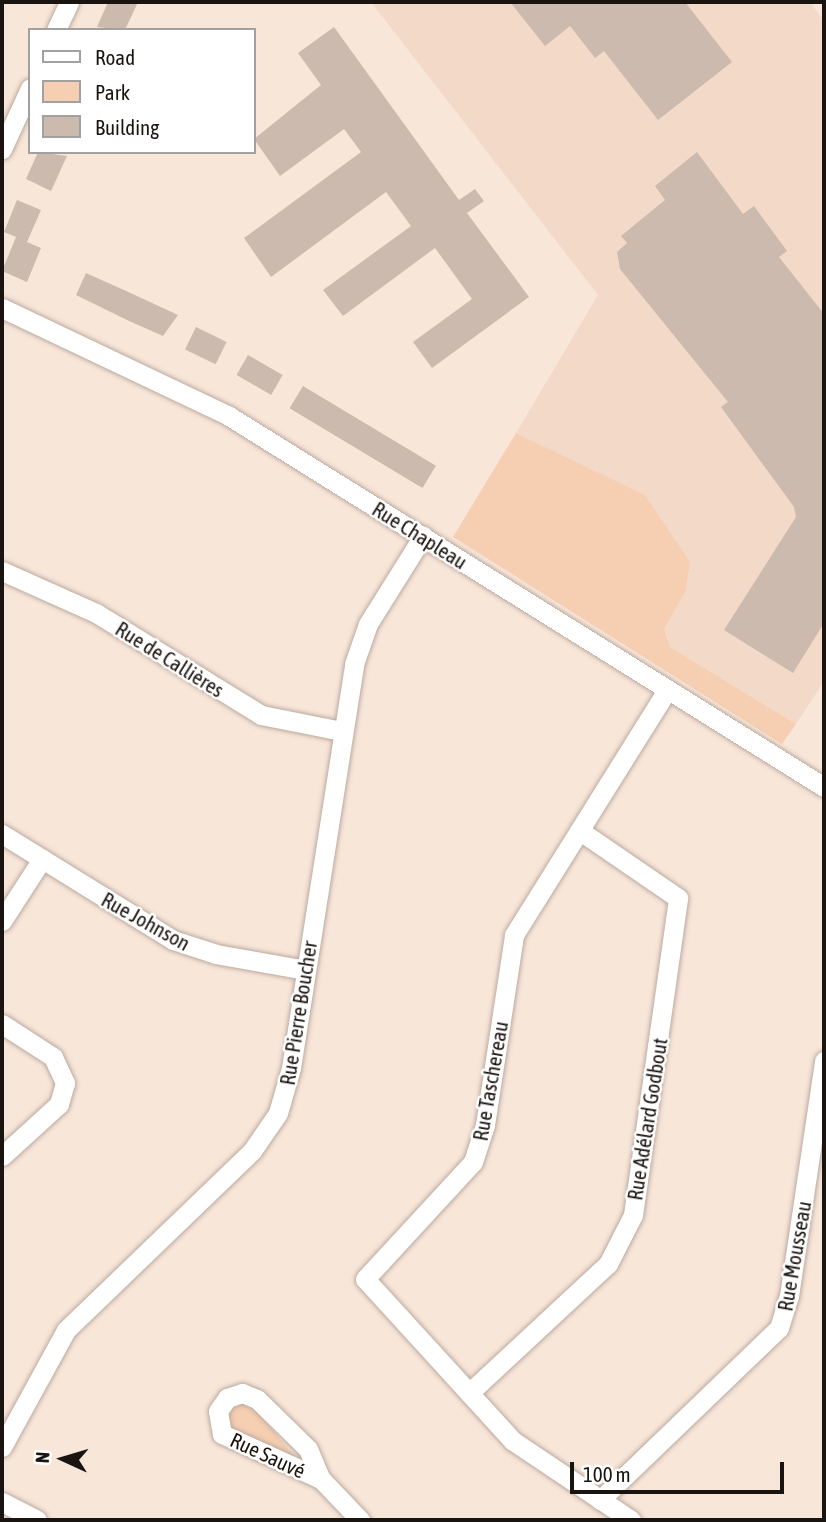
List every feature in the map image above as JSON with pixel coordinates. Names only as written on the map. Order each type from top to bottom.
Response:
[{"type":"street","points":[[57,28],[69,2]]},
{"type":"street","points":[[2,149],[28,92]]},
{"type":"street","name":"Rue Chapleau","points":[[2,308],[205,403],[824,787]]},
{"type":"street","name":"Rue Pierre Boucher","points":[[2,1447],[71,1324],[271,1127],[291,1068],[342,731],[362,638],[423,536]]},
{"type":"street","name":"Rue de Callières","points":[[2,572],[96,613],[261,715],[342,731]]},
{"type":"street","name":"Rue Taschereau","points":[[631,1520],[526,1452],[369,1285],[366,1274],[460,1182],[473,1162],[485,1125],[514,935],[667,690]]},
{"type":"street","name":"Rue Adélard Godbout","points":[[469,1393],[608,1264],[633,1215],[678,898],[580,831]]},
{"type":"street","name":"Rue Johnson","points":[[2,834],[173,940],[216,954],[306,970]]},
{"type":"street","points":[[2,921],[42,859]]},
{"type":"street","points":[[2,1024],[54,1057],[65,1083],[59,1104],[2,1156]]},
{"type":"street","name":"Rue Mousseau","points":[[600,1500],[779,1328],[789,1296],[824,1061]]},
{"type":"street","name":"Rue Sauvé","points":[[321,1479],[229,1439],[218,1427],[221,1403],[234,1394],[257,1399],[308,1449],[321,1479],[360,1520]]},
{"type":"street","points":[[2,1502],[37,1520]]},
{"type":"shaded area","points":[[371,2],[815,2],[812,5],[824,21],[824,681],[796,724],[670,647],[664,629],[686,591],[690,563],[645,495],[516,433],[598,295]]},
{"type":"green space","points":[[516,433],[645,495],[690,562],[686,591],[664,629],[670,647],[796,724],[782,744],[453,537]]},
{"type":"green space","points":[[242,1402],[252,1405],[296,1458],[230,1430],[226,1415]]},
{"type":"building","points":[[108,2],[138,2],[126,28],[97,27]]},
{"type":"building","points":[[510,2],[685,2],[732,62],[658,120],[604,51],[595,58],[570,26],[545,46]]},
{"type":"building","points":[[334,27],[459,200],[475,189],[484,201],[467,213],[529,297],[432,368],[413,342],[472,299],[435,248],[343,316],[323,290],[411,226],[386,192],[271,277],[244,238],[361,152],[344,129],[280,176],[256,142],[256,137],[321,85],[298,53]]},
{"type":"building","points":[[697,152],[743,214],[754,206],[787,251],[779,257],[824,314],[824,623],[793,673],[724,630],[796,517],[794,507],[721,407],[728,402],[620,269],[617,252],[627,243],[621,236],[665,200],[655,186]]},
{"type":"building","points":[[37,154],[67,156],[51,191],[26,179]]},
{"type":"building","points":[[17,200],[41,210],[27,242],[41,248],[27,282],[2,271],[16,237],[4,232]]},
{"type":"building","points":[[86,273],[178,315],[163,336],[127,320],[76,295]]},
{"type":"building","points":[[196,327],[227,342],[216,364],[185,349]]},
{"type":"building","points":[[248,355],[283,375],[271,395],[236,375]]},
{"type":"building","points":[[303,386],[436,466],[422,488],[290,408]]}]
